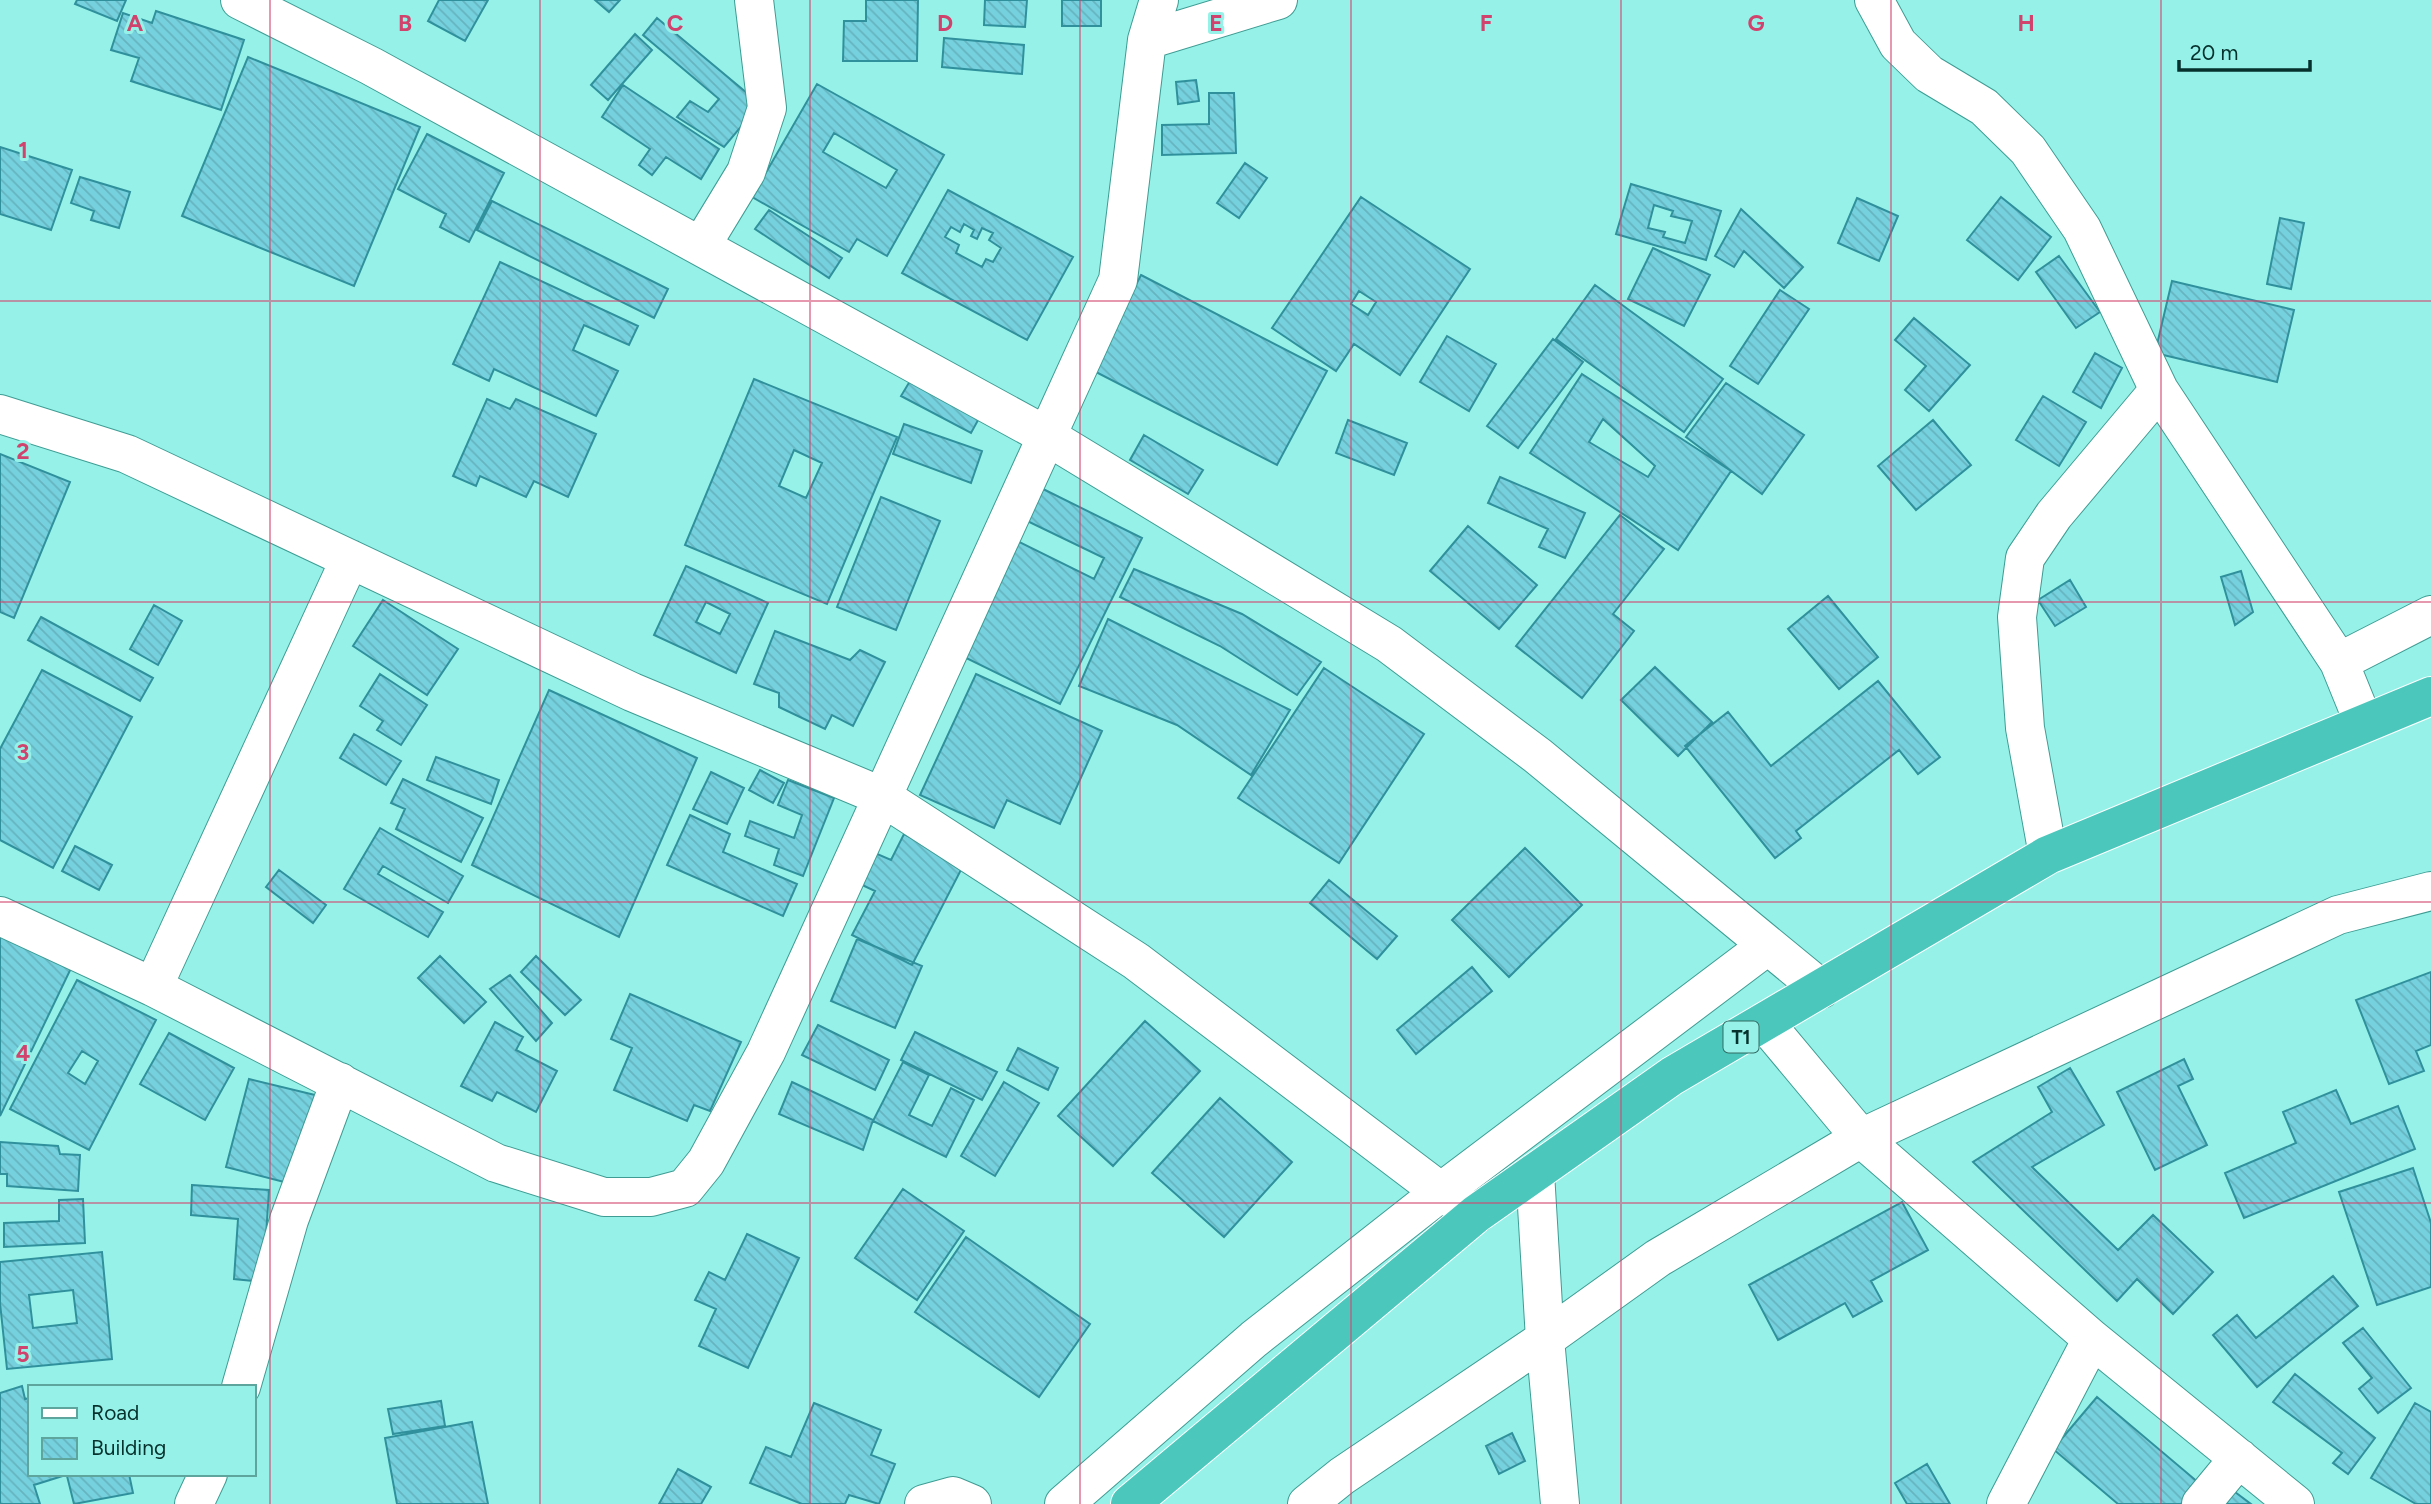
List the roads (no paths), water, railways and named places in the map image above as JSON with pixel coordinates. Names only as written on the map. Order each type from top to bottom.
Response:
[{"type":"highway","name":"T1","points":[[1130,1504],[1476,1214],[1672,1076],[2048,855],[2363,721],[2431,696]]},
{"type":"street","points":[[701,246],[746,172],[767,108],[754,0]]},
{"type":"street","points":[[0,916],[153,987],[496,1163],[604,1196],[651,1197],[685,1188],[706,1162],[766,1052],[1045,435],[1118,280],[1147,40],[1159,0]]},
{"type":"street","points":[[1147,40],[1278,0]]},
{"type":"street","points":[[1874,0],[1905,52],[1929,75],[1984,107],[2028,150],[2082,229],[2159,390],[2339,662],[2363,721]]},
{"type":"street","points":[[247,2],[371,66],[1045,435],[1389,643],[1538,756],[1821,989]]},
{"type":"street","points":[[2048,855],[2025,728],[2017,617],[2025,558],[2054,515],[2159,390]]},
{"type":"street","points":[[0,414],[127,454],[632,692],[881,796],[1136,961],[1441,1192],[1476,1214]]},
{"type":"street","points":[[153,987],[350,559]]},
{"type":"street","points":[[2339,662],[2431,615]]},
{"type":"street","points":[[1307,1504],[1342,1476],[1545,1339],[1658,1258],[1861,1138],[2338,915],[2431,891]]},
{"type":"street","points":[[1064,1504],[1254,1339],[1441,1192],[1768,946]]},
{"type":"street","points":[[1765,1023],[1861,1138],[2092,1339],[2295,1504]]},
{"type":"street","points":[[242,1385],[289,1220],[340,1082]]},
{"type":"street","points":[[1535,1172],[1545,1339],[1560,1504]]},
{"type":"street","points":[[2006,1504],[2092,1339]]},
{"type":"street","points":[[2201,1504],[2239,1458]]},
{"type":"street","points":[[194,1504],[207,1476]]},
{"type":"street","points":[[924,1504],[953,1496],[972,1504]]}]
